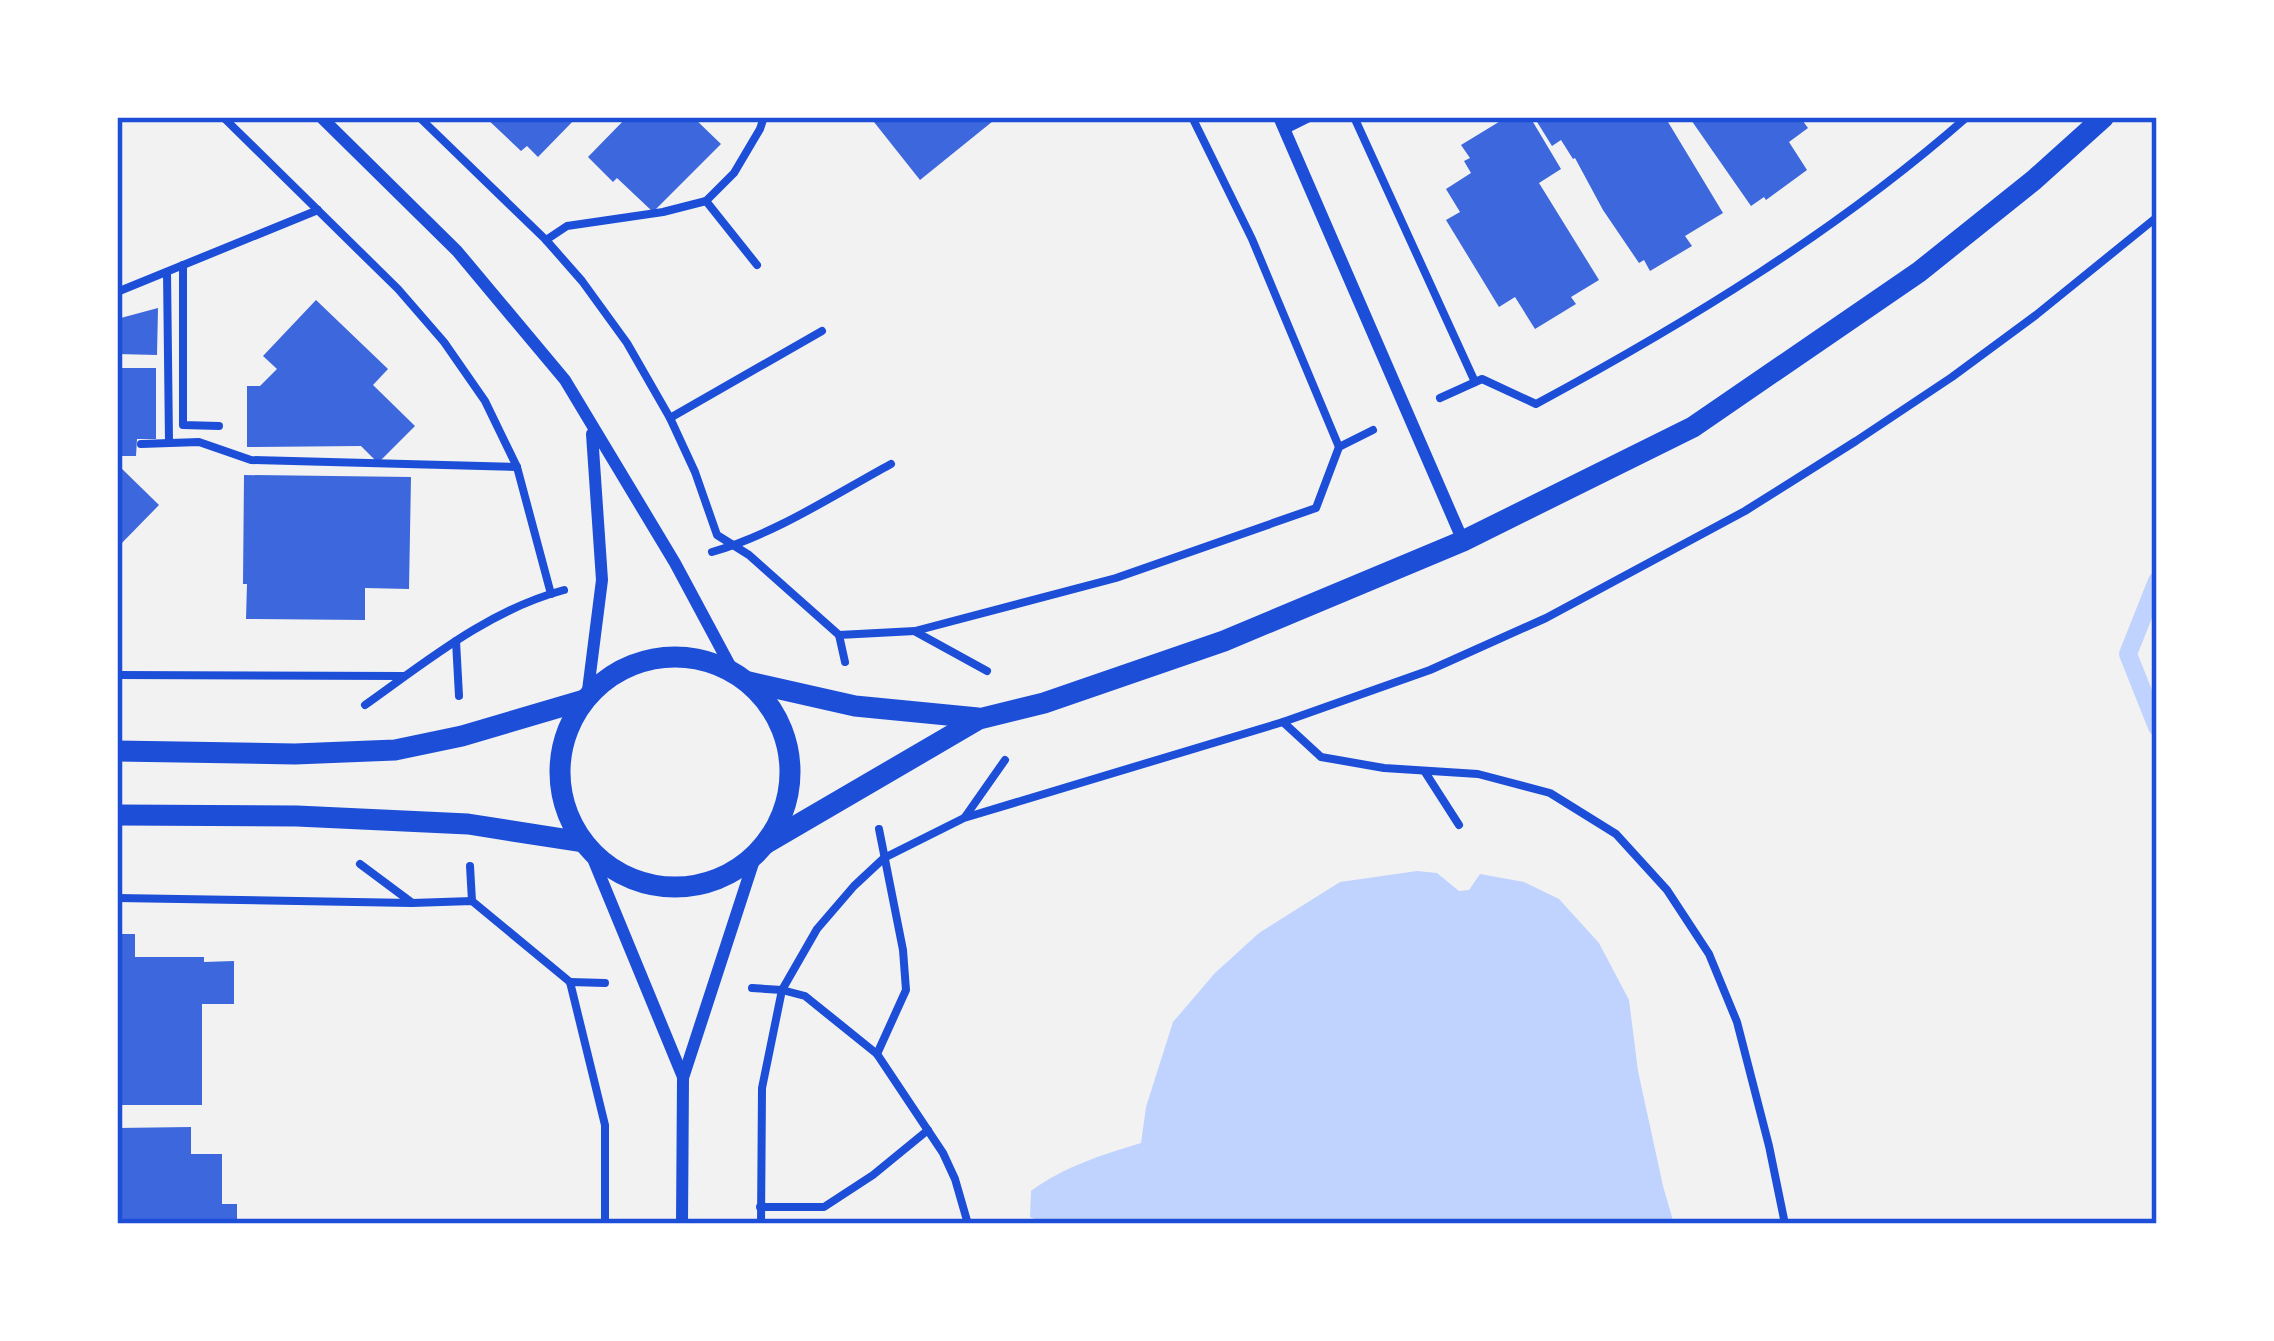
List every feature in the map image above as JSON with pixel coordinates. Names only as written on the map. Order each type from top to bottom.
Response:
[{"type":"street","points":[[320,117],[457,251],[565,380],[741,677],[768,704],[783,730],[789,789],[781,819],[761,849],[683,1078],[682,1224]]},
{"type":"street","points":[[1307,117],[1282,123],[1462,542]]},
{"type":"street","points":[[117,815],[468,824],[586,846],[617,873],[652,886],[690,887],[726,876],[761,849],[979,718],[1044,703],[1224,641],[1462,542],[1693,427],[1919,272],[2104,117]]},
{"type":"street","points":[[586,699],[602,580],[591,427]]},
{"type":"street","points":[[683,1078],[586,846],[567,816],[560,756],[569,727],[586,699],[611,676],[640,662],[672,657],[704,660],[741,677],[855,706],[979,718]]},
{"type":"street","points":[[117,751],[395,751],[586,699]]},
{"type":"path","points":[[117,675],[406,676],[521,603],[551,593],[517,467],[485,401],[444,342],[398,289],[223,117]]},
{"type":"path","points":[[419,117],[583,281],[627,343],[670,418],[717,535],[749,555],[839,634]]},
{"type":"path","points":[[546,240],[567,226],[706,201],[734,173],[764,117]]},
{"type":"path","points":[[1192,117],[1252,239],[1339,446]]},
{"type":"path","points":[[1354,117],[1475,382]]},
{"type":"path","points":[[706,201],[757,265]]},
{"type":"path","points":[[117,292],[318,209]]},
{"type":"path","points":[[761,1224],[762,1088],[782,990],[817,929],[884,858],[964,818],[1283,722],[1430,670],[1546,618],[1745,512],[1952,377],[2157,217]]},
{"type":"path","points":[[183,265],[183,424],[219,426]]},
{"type":"path","points":[[167,272],[169,442]]},
{"type":"path","points":[[670,418],[822,331]]},
{"type":"path","points":[[141,443],[199,442],[251,460],[517,467]]},
{"type":"path","points":[[733,547],[891,464]]},
{"type":"path","points":[[915,631],[1044,703]]},
{"type":"path","points":[[1283,722],[1321,757],[1384,768],[1478,774],[1550,793],[1616,834],[1667,890],[1709,954],[1736,1022],[1785,1224]]},
{"type":"path","points":[[1424,770],[1459,825]]},
{"type":"path","points":[[877,1054],[906,990],[904,950],[884,858]]},
{"type":"path","points":[[117,898],[472,901],[569,982],[605,1125],[605,1224]]},
{"type":"path","points":[[782,990],[806,996],[877,1054],[943,1153],[968,1224]]},
{"type":"path","points":[[760,1207],[824,1207],[928,1130]]},
{"type":"water","points":[[1417,871],[1437,873],[1459,891],[1469,890],[1480,874],[1524,882],[1559,899],[1599,943],[1629,1000],[1638,1071],[1674,1224],[1046,1224],[1030,1217],[1031,1191],[1044,1182],[1084,1162],[1141,1143],[1146,1107],[1173,1022],[1215,973],[1259,933],[1340,882]]},
{"type":"building","points":[[485,117],[577,117],[538,157],[527,146],[521,151]]},
{"type":"building","points":[[627,117],[693,117],[721,144],[653,212],[588,157]]},
{"type":"building","points":[[870,117],[998,117],[920,180]]},
{"type":"building","points":[[1507,117],[1530,117],[1561,169],[1539,183],[1599,280],[1571,297],[1576,304],[1535,329],[1515,297],[1499,307],[1446,220],[1460,212],[1446,189],[1471,173],[1464,161],[1470,158],[1461,145]]},
{"type":"building","points":[[1534,117],[1665,117],[1723,213],[1685,236],[1692,246],[1650,271],[1644,260],[1639,263],[1603,210],[1575,158],[1561,140],[1552,146]]},
{"type":"building","points":[[1689,117],[1800,117],[1808,128],[1789,142],[1807,170],[1751,206]]},
{"type":"building","points":[[316,300],[388,369],[373,385],[415,426],[378,463],[361,446],[247,447],[247,386],[260,386],[277,369],[263,356]]},
{"type":"building","points":[[158,308],[157,355],[117,354],[117,319]]},
{"type":"building","points":[[117,368],[156,368],[156,439],[137,439],[136,456],[117,456]]},
{"type":"building","points":[[117,464],[159,505],[117,548]]},
{"type":"building","points":[[244,475],[411,477],[409,589],[365,588],[365,620],[246,619]]},
{"type":"building","points":[[117,934],[135,934],[135,957],[234,961],[234,1004],[202,1004],[202,1105],[117,1105]]},
{"type":"building","points":[[191,1127],[191,1154],[222,1154],[222,1204],[237,1204],[237,1224],[117,1224],[117,1128]]},
{"type":"waterway","points":[[2157,581],[2128,654],[2157,727]]}]
